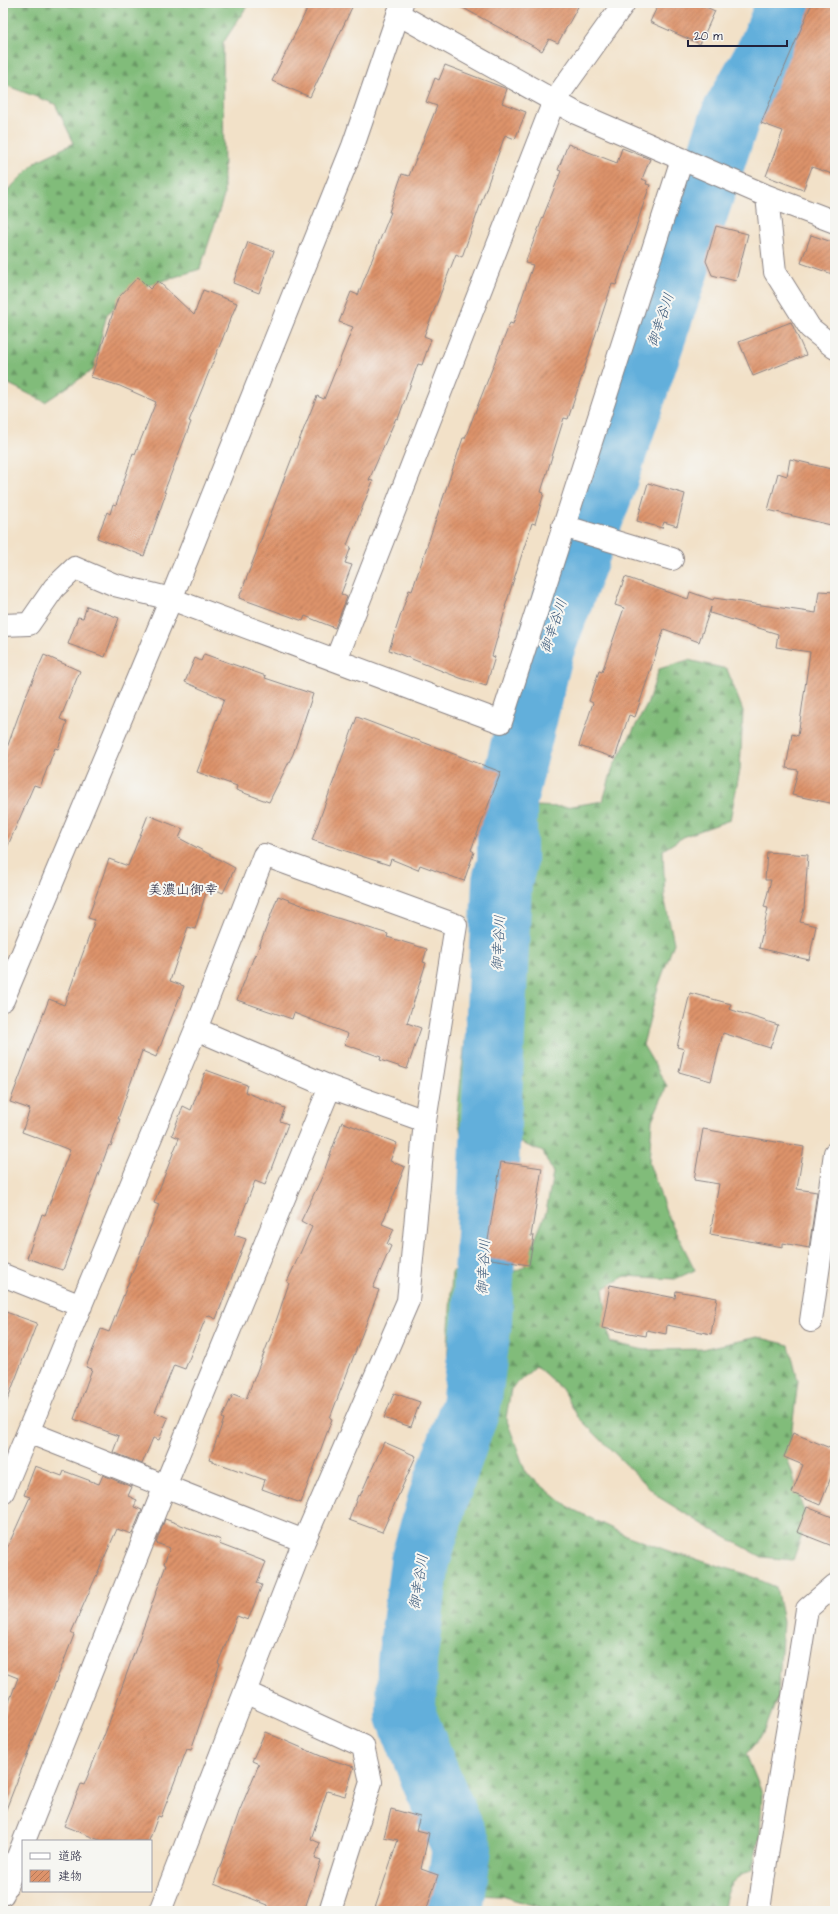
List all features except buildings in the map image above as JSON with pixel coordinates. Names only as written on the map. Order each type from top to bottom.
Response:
[{"type":"street","points":[[336,660],[554,101],[624,3]]},
{"type":"street","points":[[3,1000],[171,599],[353,146],[400,9],[576,113],[767,196],[835,222]]},
{"type":"street","points":[[3,625],[29,624],[54,588],[75,568],[115,585],[171,599],[501,722],[690,163]]},
{"type":"street","points":[[767,196],[775,272],[810,328],[835,348]]},
{"type":"street","points":[[567,528],[672,559]]},
{"type":"street","points":[[3,1492],[196,1029],[264,855],[456,926],[425,1121],[408,1301],[304,1541],[160,1911]]},
{"type":"street","points":[[196,1029],[330,1087],[425,1121]]},
{"type":"street","points":[[25,1840],[165,1486],[330,1087]]},
{"type":"street","points":[[811,1321],[835,1153]]},
{"type":"street","points":[[3,1275],[81,1306]]},
{"type":"street","points":[[28,1432],[304,1541]]},
{"type":"street","points":[[759,1911],[769,1834],[784,1759],[807,1609],[835,1585]]},
{"type":"street","points":[[245,1692],[363,1746],[371,1782],[330,1911]]},
{"type":"street","points":[[3,1894],[22,1847]]},
{"type":"green space","points":[[3,3],[249,3],[223,43],[224,196],[200,269],[137,289],[107,314],[93,370],[45,402],[3,381],[3,195],[37,161],[74,143],[55,104],[5,85],[3,81]]},
{"type":"green space","points":[[688,660],[727,669],[743,711],[740,770],[730,820],[685,836],[663,850],[665,901],[674,943],[658,987],[643,1045],[667,1086],[652,1120],[649,1163],[667,1214],[695,1270],[675,1279],[625,1276],[603,1289],[610,1342],[644,1350],[703,1349],[757,1337],[789,1345],[798,1381],[788,1460],[807,1521],[793,1560],[762,1557],[704,1525],[660,1498],[578,1417],[562,1389],[536,1366],[511,1389],[506,1418],[526,1473],[568,1507],[623,1534],[674,1553],[743,1573],[776,1587],[783,1622],[778,1696],[764,1733],[746,1754],[762,1793],[760,1834],[752,1869],[734,1881],[728,1890],[724,1911],[553,1911],[501,1896],[474,1895],[466,1883],[474,1845],[446,1755],[429,1719],[426,1690],[430,1642],[445,1529],[454,1495],[441,1411],[447,1367],[452,1271],[469,1268],[501,1277],[524,1267],[546,1212],[553,1173],[543,1152],[521,1143],[461,1133],[457,1115],[471,985],[488,927],[533,806],[566,807],[603,801],[613,767],[647,705],[659,669]]},
{"type":"waterway","name":"御幸谷川","points":[[453,1911],[462,1848],[431,1779],[406,1715],[407,1662],[420,1562],[437,1502],[471,1405],[482,1321],[502,881],[507,863],[507,801],[544,650],[604,490],[731,115],[767,51],[787,3]]},
{"type":"district","name":"美濃山御幸","points":[[183,890]]}]
